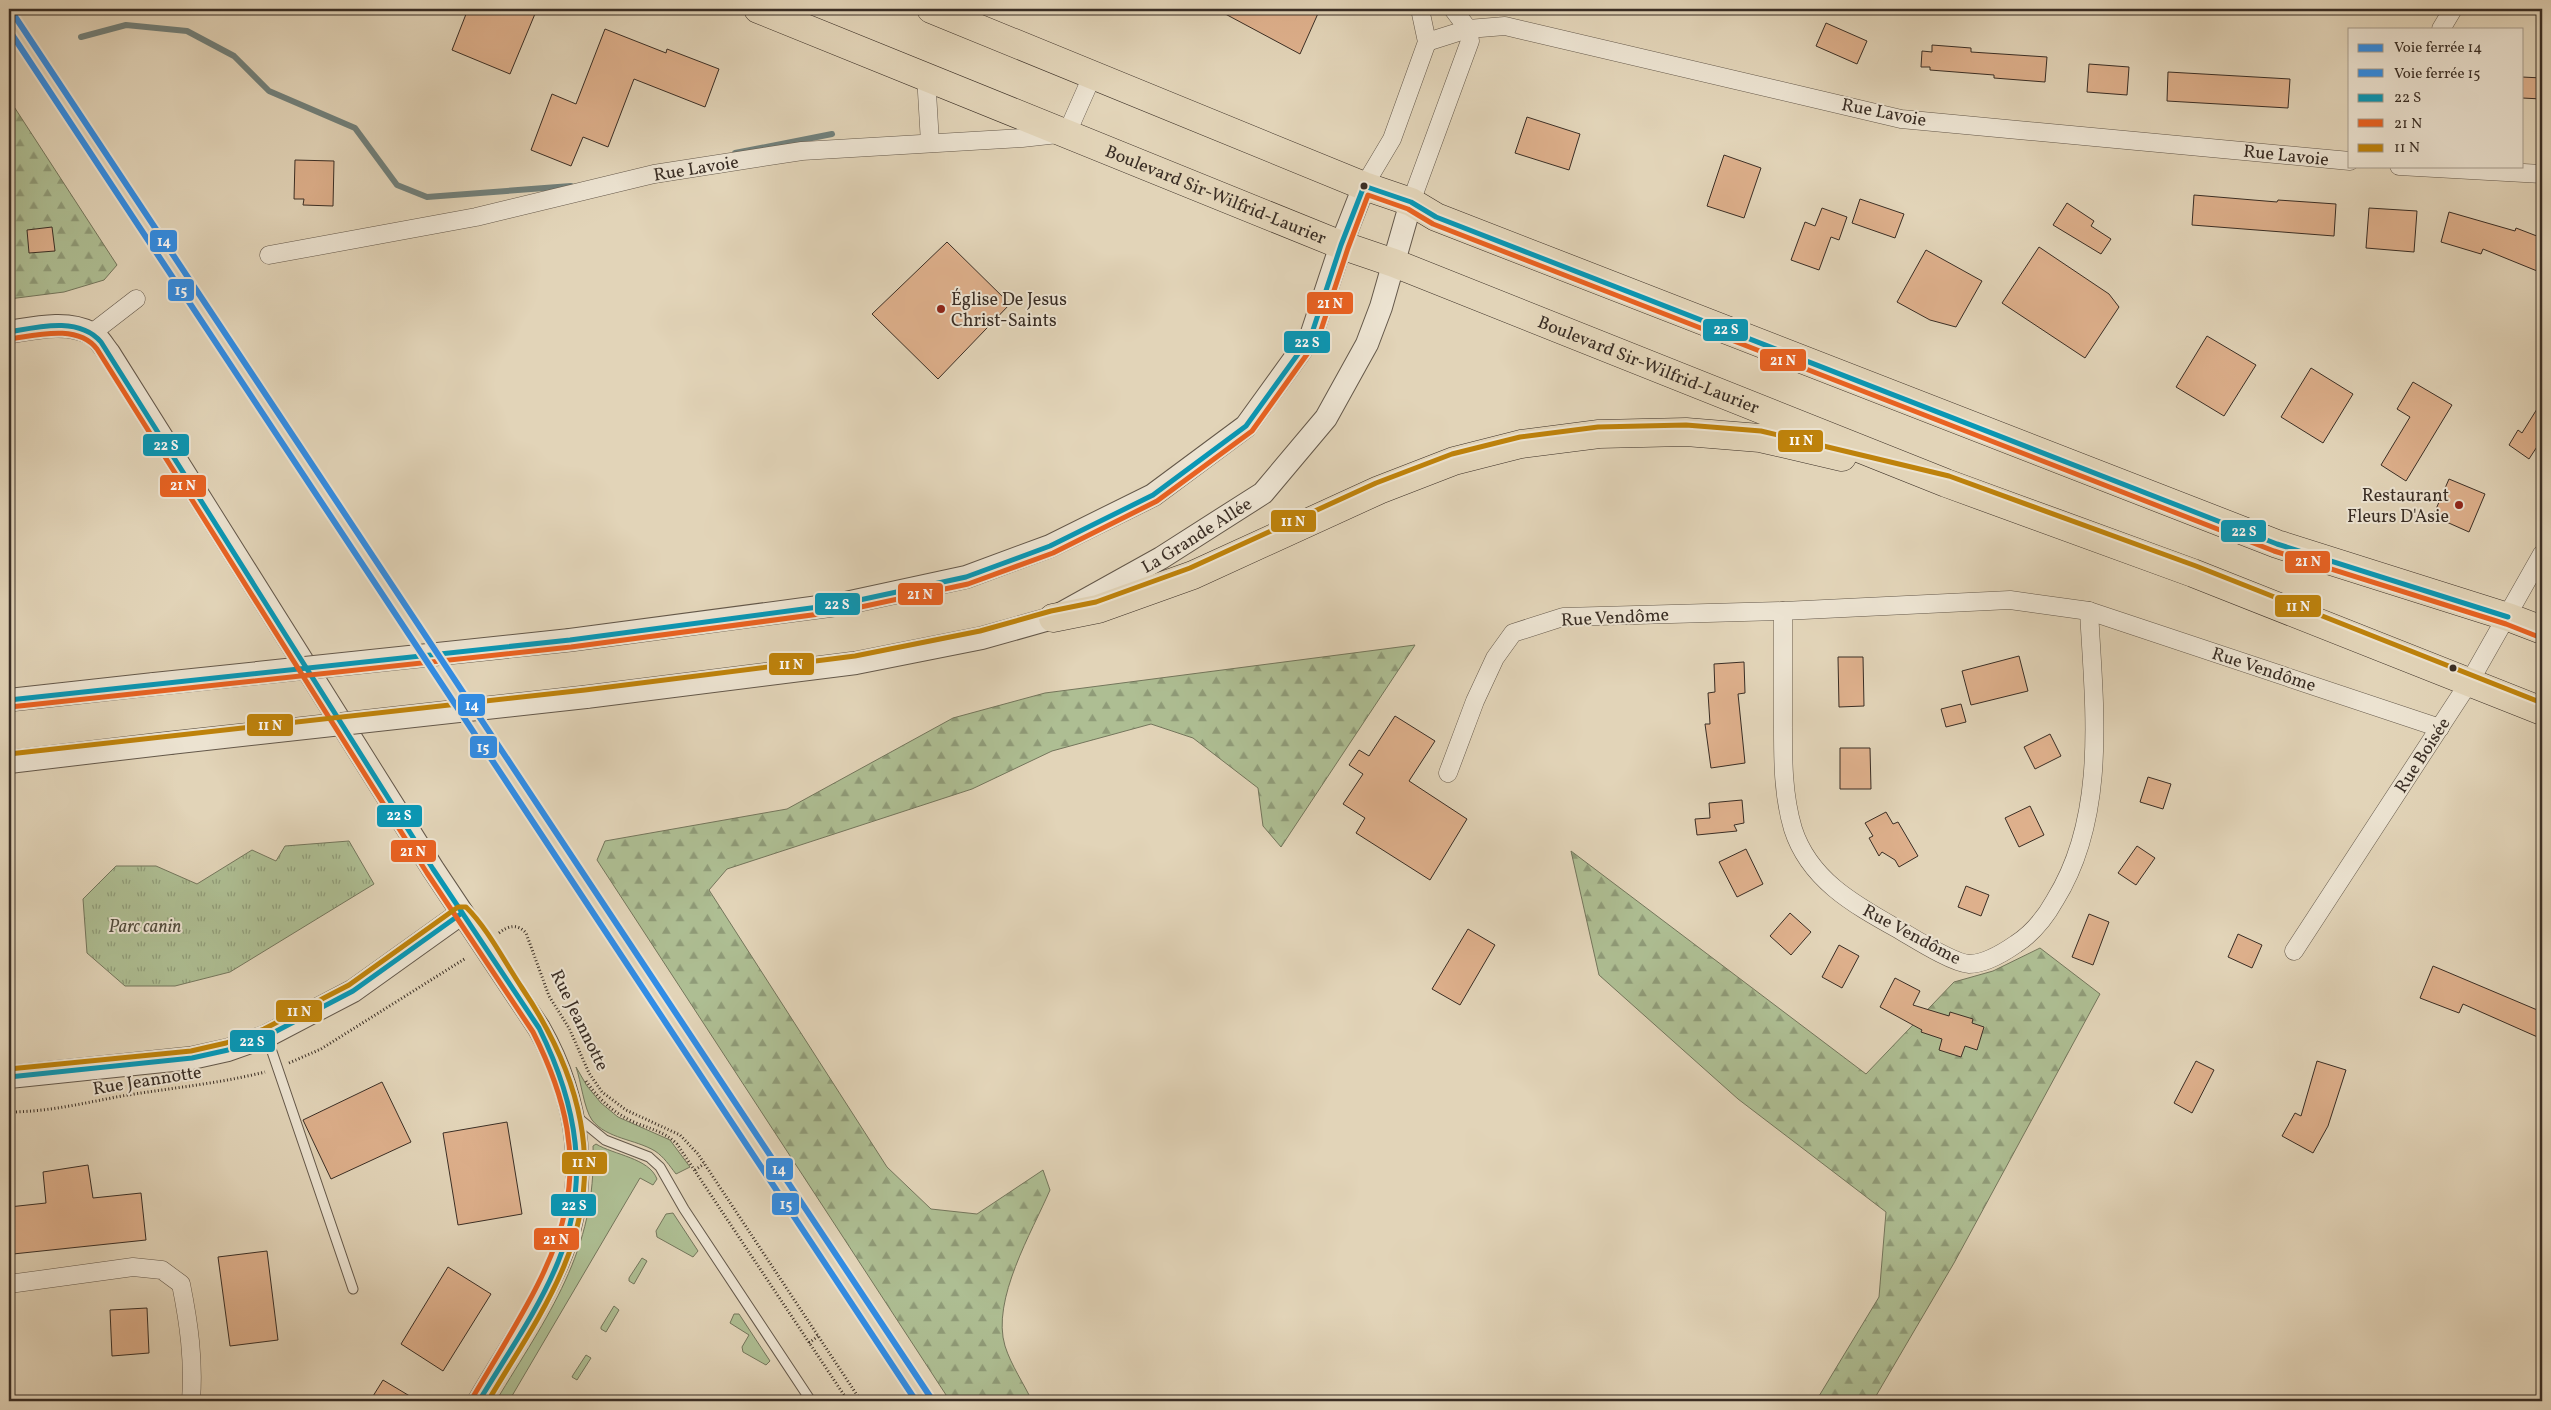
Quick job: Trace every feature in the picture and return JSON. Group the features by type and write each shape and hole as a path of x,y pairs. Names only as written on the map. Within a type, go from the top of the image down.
{"main road":[{"name":"Boulevard Sir-Wilfrid-Laurier","path":"758,9 926,75 1341,245 1394,263 1946,483 2193,573 2542,711"},
{"path":"931,9 1364,186 1411,202 1436,217 2277,544 2508,617 2542,630"},
{"path":"1052,618 1098,609 1194,575 1380,490 1454,461 1521,444 1608,434 1686,432 1760,438 1946,483"}],"street":[{"path":"9,700 570,640 841,604 966,577 1050,546 1154,495 1246,426 1312,336 1341,245 1364,186 1392,139 1427,42 1420,9"},
{"path":"1411,202 1470,41 1468,29 1453,9"},
{"path":"2442,28 2453,9"},
{"name":"Rue Lavoie","path":"1427,42 1468,29 1505,26 1530,30 1901,119 2348,161"},
{"path":"1067,133 1093,74"},
{"path":"926,75 930,143"},
{"name":"Rue Lavoie","path":"269,255 476,217 654,174 802,151 1022,138 1067,133"},
{"path":"2435,168 2542,174"},
{"name":"La Grande Allée","path":"9,762 586,697 856,663 982,638 1052,618 1162,558 1263,492 1326,418 1367,344 1381,308 1411,202"},
{"path":"92,333 136,299"},
{"path":"9,332 46,326 72,327 92,333 114,362 462,914 485,945 546,1040 564,1081 573,1112 576,1137 576,1197 565,1243 549,1280 479,1401"},
{"name":"Rue Boisée","path":"2294,951 2470,681 2542,554"},
{"name":"Rue Vendôme","path":"1448,773 1475,701 1495,658 1513,634 1563,617 1783,611 2010,600 2089,611 2440,728"},
{"name":"Rue Vendôme","path":"1783,611 1784,790 1794,831 1811,867 1835,889 1873,915 1923,944 1968,964 1991,958 2030,935 2070,877 2088,814 2094,737 2089,611"},
{"path":"9,1077 192,1058 228,1050 267,1036 353,991 462,914"},
{"path":"9,1284 132,1267 162,1270 180,1284 188,1316 193,1366 191,1401"}],"lane":[{"path":"267,1036 353,1289"},
{"path":"573,1112 583,1124 606,1140 653,1160 808,1400"}],"path":[{"name":"Rue Jeannotte","path":"9,1112 39,1112 122,1096 177,1090 238,1079 278,1068 321,1048 485,945 507,928 514,926 523,930 529,938 549,996 569,1028 589,1073 602,1092 617,1106 680,1135 692,1147 861,1401"},
{"path":"695,1170 704,1164"},
{"path":"809,1343 818,1336"}],"green space":[{"path":"9,99 117,265 104,280 64,292 9,299"},
{"path":"1415,645 1281,847 1263,826 1258,788 1193,738 1151,724 1052,751 972,789 727,869 709,890 887,1167 931,1209 977,1214 1043,1170 1050,1190 1024,1246 1008,1288 1002,1328 1005,1346 1032,1401 950,1401 597,860 605,841 787,809 953,718 1045,693"},
{"name":"Parc canin","path":"349,841 374,884 230,972 175,986 125,986 87,953 83,899 116,866 156,866 197,884 252,850 276,861 285,846"},
{"path":"1571,851 1866,1074 1954,982 1993,971 2040,948 2100,994 1954,1263 1873,1401 1816,1401 1879,1297 1886,1212 1738,1099 1599,975"},
{"path":"576,1067 587,1086 601,1103 618,1117 670,1140 690,1167 676,1174 655,1151 613,1135 598,1126 589,1115"},
{"path":"596,1144 647,1166 657,1179 653,1185 640,1178 509,1401 496,1401 550,1311 578,1250 587,1218 592,1184 593,1146"},
{"path":"673,1213 698,1251 693,1257 657,1237 656,1231 666,1214"},
{"path":"642,1258 647,1261 634,1284 629,1281 629,1278"},
{"path":"614,1306 619,1310 606,1332 601,1327"},
{"path":"734,1314 739,1314 770,1361 766,1365 743,1352 742,1347 749,1335 730,1323"},
{"path":"586,1355 591,1358 577,1380 572,1377"}],"building":[{"path":"468,9 537,9 510,74 452,50"},
{"path":"1216,9 1320,9 1300,54"},
{"path":"1826,23 1867,41 1857,64 1816,46"},
{"path":"605,29 666,53 667,49 719,69 705,107 634,79 608,147 583,137 571,166 531,150 552,94 576,104"},
{"path":"1932,45 1971,48 1971,52 2047,57 2045,82 1994,78 1994,75 1930,70 1930,67 1921,67 1922,51 1932,52"},
{"path":"2089,64 2129,67 2127,95 2087,92"},
{"path":"2168,72 2290,79 2288,108 2167,101"},
{"path":"2524,77 2542,78 2542,99 2524,98"},
{"path":"1527,117 1580,134 1569,170 1515,153"},
{"path":"1724,155 1761,168 1744,218 1707,206"},
{"path":"295,160 334,161 333,206 303,205 304,199 294,199"},
{"path":"2194,195 2277,202 2278,200 2336,204 2334,236 2192,225"},
{"path":"1860,199 1904,214 1895,238 1852,223"},
{"path":"2067,203 2094,221 2091,226 2111,239 2101,254 2053,225"},
{"path":"1822,208 1847,217 1839,240 1831,237 1819,270 1791,260 1805,222 1815,226"},
{"path":"2369,208 2417,211 2414,252 2366,248"},
{"path":"2449,212 2515,231 2516,228 2542,238 2542,273 2483,249 2481,254 2441,242"},
{"path":"52,227 55,251 29,253 27,230"},
{"name":"Église De Jesus Christ-Saints","path":"947,242 1010,304 938,379 872,314"},
{"path":"2039,247 2109,294 2119,307 2085,358 2002,303"},
{"path":"1926,250 1982,281 1956,327 1930,320 1897,302"},
{"path":"2207,336 2256,365 2224,416 2176,387"},
{"path":"2311,368 2353,394 2323,443 2281,417"},
{"path":"2413,382 2452,405 2406,481 2381,465 2410,417 2397,409"},
{"path":"2542,401 2542,439 2529,459 2509,445 2518,430 2522,433"},
{"name":"Restaurant Fleurs D'Asie","path":"2449,479 2485,494 2469,532 2433,516"},
{"path":"2019,656 2028,691 1971,705 1962,671"},
{"path":"1838,657 1863,657 1864,706 1839,707"},
{"path":"1744,662 1745,693 1738,694 1745,763 1711,768 1705,724 1710,724 1708,693 1715,692 1714,664"},
{"path":"1961,704 1966,722 1946,727 1941,709"},
{"path":"1395,716 1435,741 1409,781 1467,819 1430,880 1356,833 1365,818 1343,804 1363,774 1349,765 1359,750 1369,756"},
{"path":"2050,734 2061,756 2035,769 2024,747"},
{"path":"1840,748 1870,748 1871,789 1840,789"},
{"path":"2148,777 2171,784 2163,809 2140,802"},
{"path":"1742,800 1744,823 1734,825 1737,831 1697,835 1695,819 1710,818 1709,803"},
{"path":"2030,806 2044,835 2019,847 2005,818"},
{"path":"1886,812 1893,824 1898,822 1918,856 1899,867 1895,860 1882,852 1879,856 1869,838 1873,836 1865,823"},
{"path":"2137,846 2155,858 2136,885 2118,873"},
{"path":"1746,849 1763,884 1737,897 1719,862"},
{"path":"1966,886 1989,895 1981,916 1958,907"},
{"path":"1790,913 1811,932 1791,955 1770,936"},
{"path":"2089,914 2109,922 2093,965 2072,957"},
{"path":"1468,929 1495,945 1460,1005 1432,989"},
{"path":"2238,934 2262,945 2252,968 2228,957"},
{"path":"1839,945 1859,956 1842,988 1822,977"},
{"path":"2433,966 2542,1012 2542,1039 2463,1004 2459,1013 2420,998"},
{"path":"1895,978 1920,991 1913,1005 1949,1016 1950,1012 1973,1019 1972,1023 1984,1027 1977,1050 1965,1046 1961,1057 1939,1050 1942,1039 1921,1032 1922,1030 1880,1007"},
{"path":"2196,1061 2214,1070 2192,1113 2174,1103"},
{"path":"2317,1061 2346,1070 2328,1126 2313,1153 2282,1136 2295,1113 2301,1116"},
{"path":"382,1082 411,1142 331,1179 303,1120"},
{"path":"507,1122 522,1214 458,1225 443,1133"},
{"path":"88,1165 93,1198 141,1193 146,1240 13,1254 9,1207 46,1203 43,1172"},
{"path":"267,1251 278,1340 230,1346 218,1257"},
{"path":"448,1267 491,1294 443,1371 401,1344"},
{"path":"147,1308 149,1353 112,1356 110,1310"},
{"path":"383,1380 418,1401 370,1401"}],"waterway":[{"path":"81,37 126,25 187,31 234,56 269,91 355,128 397,185 427,197 571,186"},
{"path":"735,153 832,134"}],"rail line":[{"name":"14","path":"10,9 933,1401"},
{"name":"15","path":"9,30 916,1401"}],"transit line":[{"path":"9,700 570,640 841,604 966,577 1050,546 1153,495 1246,426 1311,336 1341,245 1364,186 1411,202 1436,217 2277,544 2508,617"},
{"path":"10,707 571,647 842,611 968,584 1053,553 1157,501 1252,431 1318,339 1348,248 1368,195 1408,209 1433,224 2274,551 2506,624 2539,637"},
{"path":"9,332 45,326 70,326 92,334 101,342 433,869 539,1028 552,1057 563,1085 575,1143 577,1172 568,1232 558,1262 541,1298 479,1401"},
{"path":"10,339 44,334 68,334 79,336 89,341 97,349 427,873 533,1032 556,1087 568,1136 570,1181 562,1223 548,1264 527,1305 473,1397"},
{"path":"9,754 585,690 855,656 980,631 1051,611 1096,602 1190,568 1376,483 1452,454 1520,437 1598,427 1686,425 1761,431 1949,476 2196,566 2542,703"},
{"path":"9,1069 191,1051 226,1043 264,1029 349,985 458,907 466,907 482,925 542,1021 559,1054 572,1087 580,1122 584,1157 583,1192 577,1229 564,1266 538,1318 488,1401"},
{"path":"9,1077 192,1058 228,1050 267,1036 353,991 462,913"}],"place":[{"name":"Église De Jesus Christ-Saints","path":"941,309"},
{"name":"Restaurant Fleurs D'Asie","path":"2459,505"}]}
